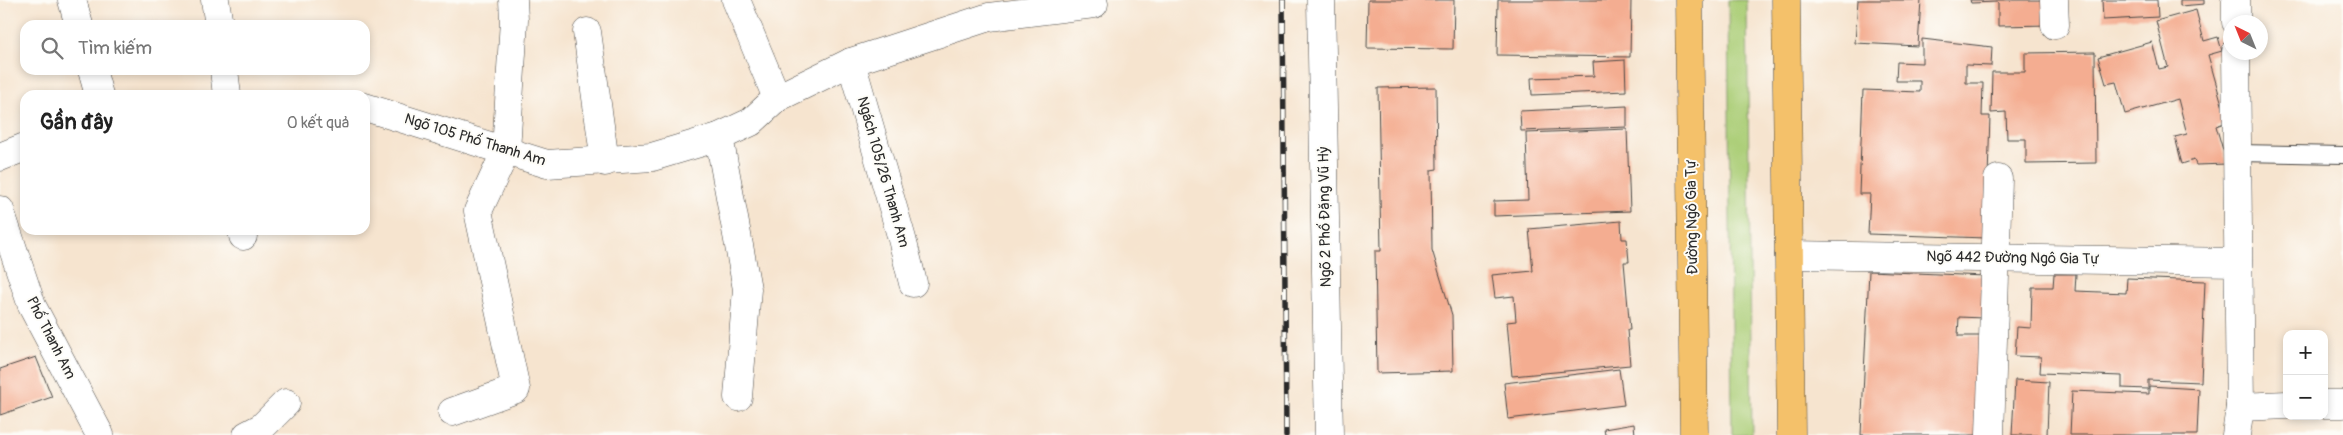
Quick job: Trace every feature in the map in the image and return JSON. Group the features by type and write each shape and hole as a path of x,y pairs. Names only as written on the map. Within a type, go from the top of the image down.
{"main road":[{"name":"Đường Ngô Gia Tự","path":"1689,0 1694,435"},
{"path":"1786,0 1791,435"}],"street":[{"path":"72,0 78,20"},
{"path":"215,0 217,20"},
{"path":"452,412 516,389 478,211 506,151 514,20 512,0"},
{"path":"736,0 777,98"},
{"name":"Ngõ 2 Phố Đặng Vũ Hỷ","path":"1321,0 1329,435"},
{"path":"2236,0 2236,15"},
{"name":"Ngõ 105 Phố Thanh Am","path":"370,108 546,164 605,162 652,157 719,137 751,122 777,98 851,62 989,17 1094,4"},
{"path":"587,32 605,162"},
{"path":"2236,60 2240,407 2236,435"},
{"name":"Ngách 105/26 Thanh Am","path":"851,62 913,283"},
{"path":"93,75 98,90"},
{"path":"225,75 226,90"},
{"path":"719,137 747,289 738,397"},
{"path":"0,157 20,149"},
{"path":"1990,435 1998,179"},
{"name":"Phố Thanh Am","path":"0,210 32,306 100,435"},
{"name":"Ngõ 442 Đường Ngô Gia Tự","path":"1789,255 2238,262"},
{"path":"252,434 262,427 286,403"},
{"path":"2328,404 2343,404"},
{"path":"2240,407 2283,405"}],"lane":[{"path":"2237,153 2343,155"}],"green space":[{"path":"1728,0 1747,0 1752,435 1732,435"}],"building":[{"path":"1368,0 1454,0 1453,49 1367,48"},
{"path":"1498,0 1631,0 1630,57 1497,55"},
{"path":"1858,0 1921,0 1918,46 1855,43"},
{"path":"1970,0 2050,0 2050,25 1998,26 1998,2 1971,3"},
{"path":"2102,0 2157,0 2158,17 2103,20"},
{"path":"2180,0 2204,0 2204,4 2180,6"},
{"path":"2196,10 2204,41 2218,37 2222,51 2208,55 2227,122 2216,126 2227,164 2196,165 2194,160 2182,164 2175,137 2187,134 2178,99 2125,114 2116,82 2106,84 2098,57 2152,42 2159,69 2168,67 2156,21"},
{"path":"1922,39 1992,47 1991,66 1966,65 1966,83 1983,83 1982,116 1990,116 1986,238 1868,234 1870,194 1859,194 1863,90 1920,92 1920,81 1896,81 1897,62 1922,63"},
{"path":"2095,52 2096,163 2026,164 2026,139 2007,139 2006,112 1991,113 1992,72 2025,72 2025,53"},
{"path":"1625,60 1626,91 1532,95 1531,78 1594,76 1593,62"},
{"path":"1436,87 1437,169 1431,170 1432,250 1452,315 1453,371 1377,373 1375,251 1381,251 1378,88"},
{"path":"1627,106 1627,127 1521,131 1520,111"},
{"path":"1627,129 1630,211 1494,216 1494,201 1528,200 1526,133"},
{"path":"1621,221 1622,239 1627,239 1629,262 1624,262 1630,330 1627,330 1630,365 1512,376 1507,322 1516,321 1514,296 1495,298 1492,275 1533,271 1529,229"},
{"path":"1869,271 1985,276 1983,318 1959,317 1958,336 1984,336 1986,435 1861,435"},
{"path":"2054,274 2076,274 2075,291 2126,293 2127,278 2205,281 2201,382 2148,380 2148,389 2122,388 2122,376 2040,373 2041,357 2015,356 2017,327 2031,328 2032,287 2053,287"},
{"path":"36,357 52,397 0,415 0,369"},
{"path":"1619,369 1624,405 1508,419 1504,383"},
{"path":"2015,380 2049,382 2047,435 2012,435"},
{"path":"2149,386 2199,389 2197,435 2070,435 2072,391 2149,394"},
{"path":"1634,424 1635,435 1605,435 1604,429"}],"railway":[{"path":"1283,0 1286,435"}]}
